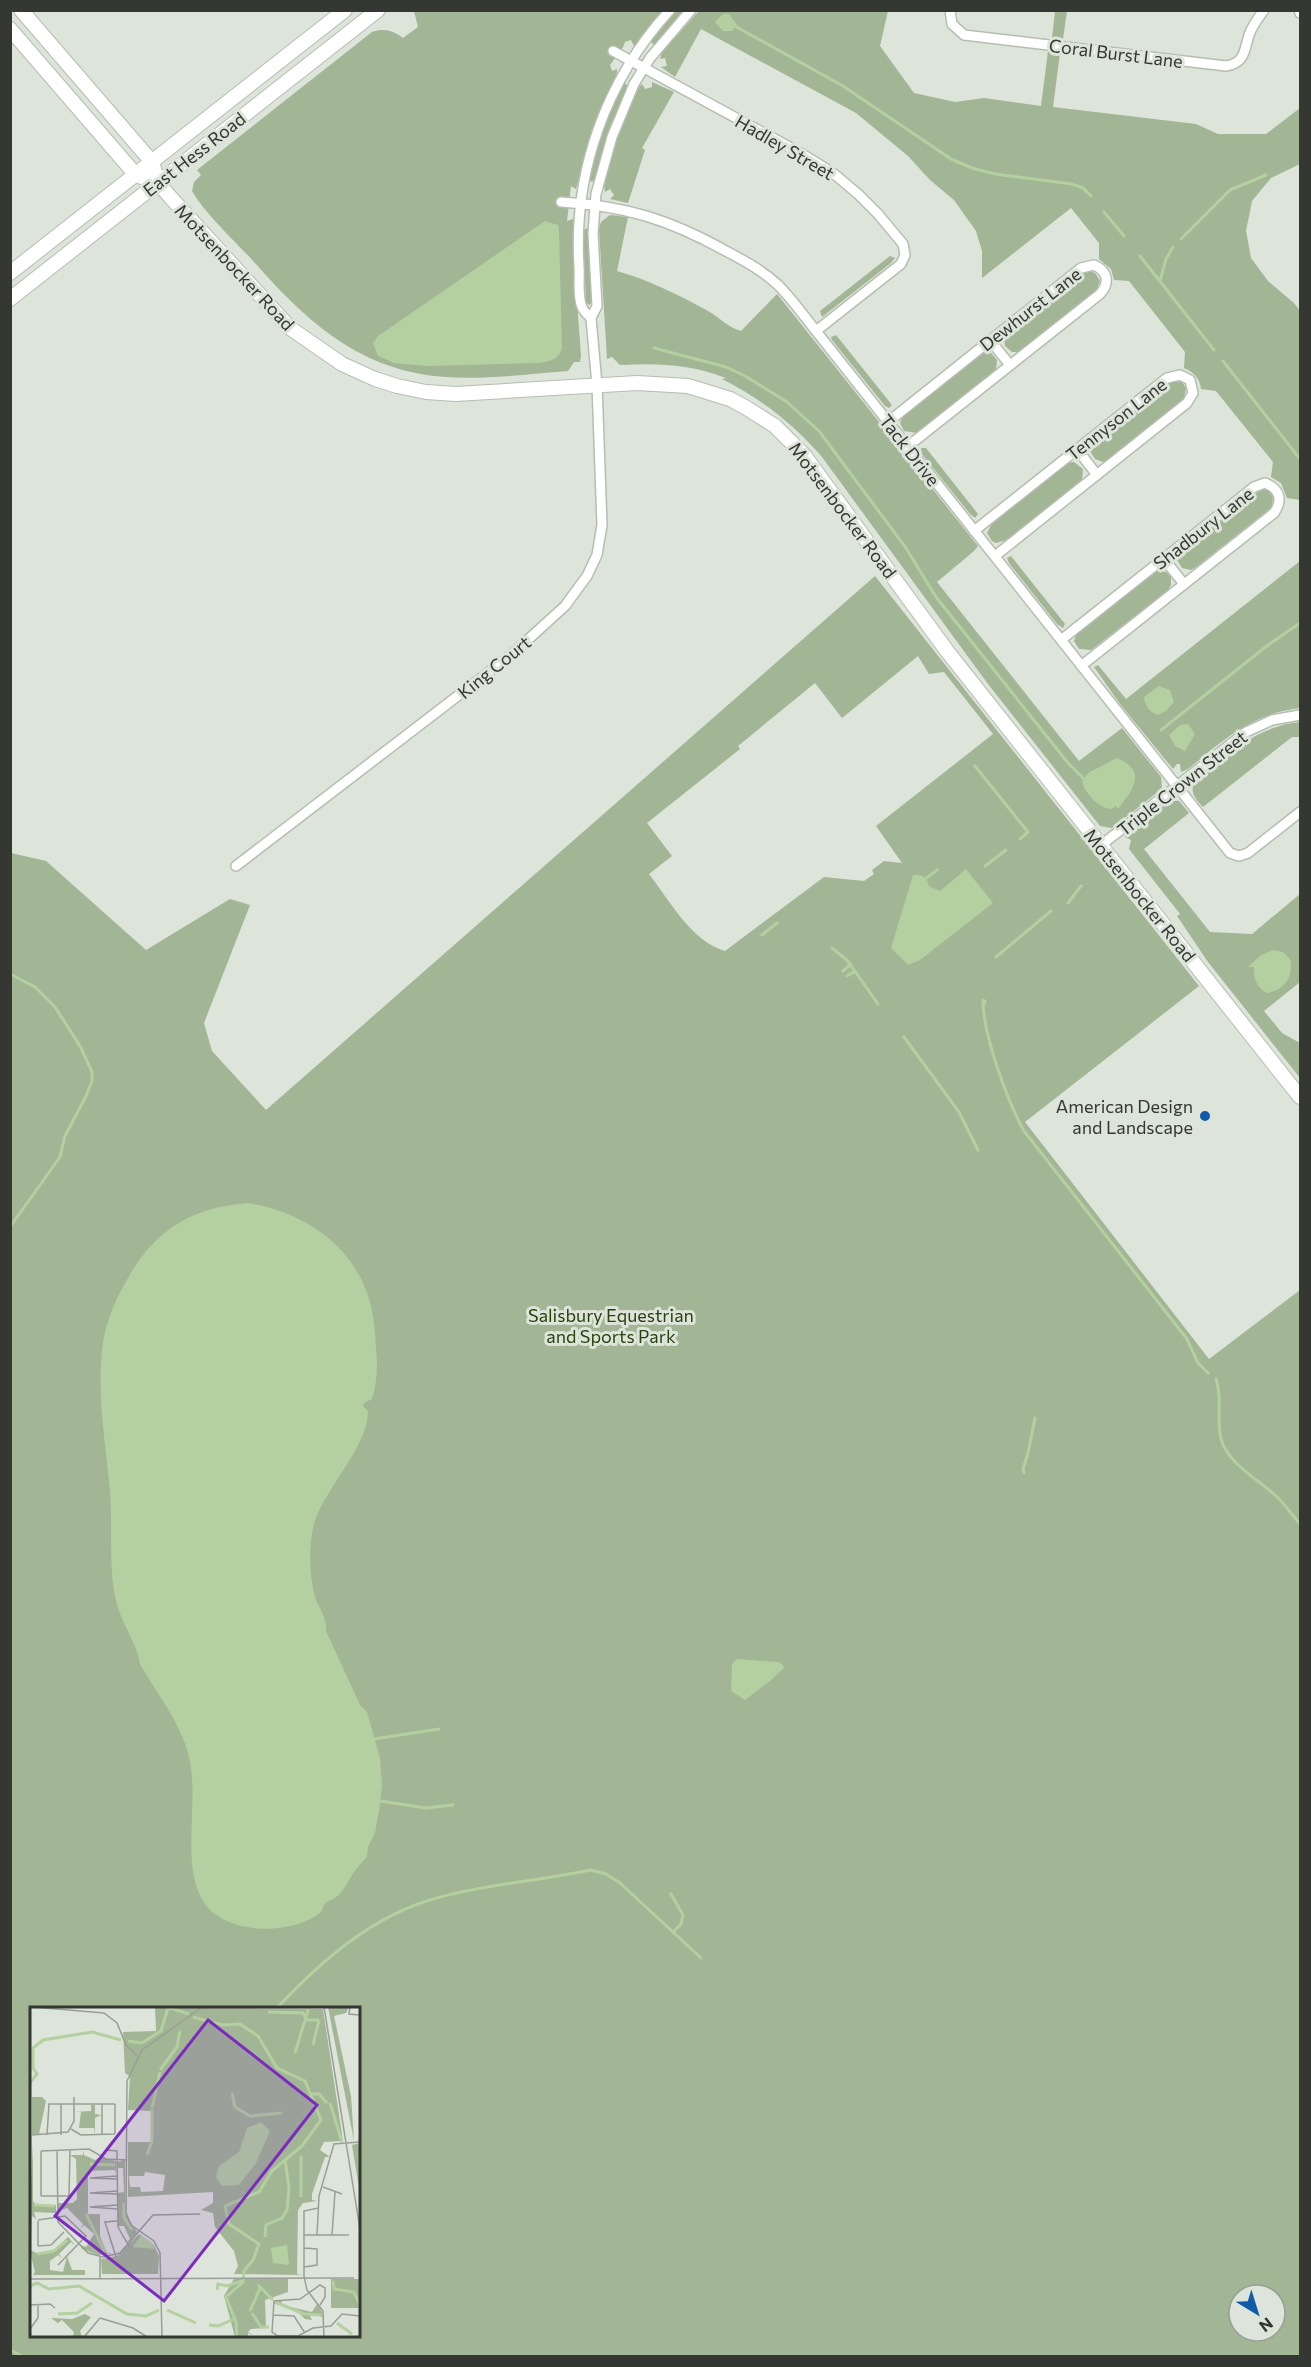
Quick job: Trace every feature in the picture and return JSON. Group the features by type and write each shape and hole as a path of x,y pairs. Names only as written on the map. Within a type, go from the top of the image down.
{"main road":[{"name":"Motsenbocker Road","path":"21,10 152,162 158,183 290,328 342,364 386,383 426,392 474,393 658,383 700,388 746,407 786,436 819,474 947,651 1300,1097"},
{"name":"East Hess Road","path":"10,273 345,10"},
{"name":"East Hess Road","path":"10,299 378,10"},
{"name":"Motsenbocker Road","path":"10,29 136,175 158,183"}],"street":[{"path":"670,10 631,61 616,86 595,137 587,166 580,203 578,242 582,308 591,318 597,306 594,248 595,206 602,170 614,132 644,68 669,34 691,10"},
{"path":"946,35 953,28 950,21 950,10"},
{"name":"Coral Burst Lane","path":"953,28 964,35 1241,67 1253,26 1264,10"},
{"name":"Hadley Street","path":"613,51 833,173 878,214 903,244 910,256 816,331"},
{"name":"Tack Drive","path":"561,202 625,210 662,220 728,252 758,270 777,285 1234,856 1248,853 1300,812"},
{"name":"Dewhurst Lane","path":"888,422 1081,268 1094,265 1103,271 1107,279 1105,288 1100,294 908,447"},
{"name":"King Court","path":"236,866 511,655 565,606 582,585 597,555 602,525 597,385 591,318"},
{"path":"990,340 1010,365"},
{"name":"Tennyson Lane","path":"974,531 1167,378 1180,375 1190,381 1193,393 1187,403 995,556"},
{"path":"1077,449 1097,475"},
{"name":"Shadbury Lane","path":"1061,640 1254,487 1265,483 1276,490 1280,503 1274,513 1081,666"},
{"path":"1164,559 1184,584"},
{"name":"Triple Crown Street","path":"1100,846 1246,732 1272,720 1300,715"}],"green space":[{"path":"414,11 663,11 634,46 631,40 625,42 610,65 612,71 617,69 617,73 592,129 576,189 571,186 567,221 573,219 574,222 573,253 581,355 580,362 574,362 568,371 491,377 445,377 415,373 387,365 362,354 316,324 295,305 213,219 192,191 194,182 201,175 197,170 372,32 388,30 403,38 418,27"},
{"path":"676,11 684,11 655,44 652,44 651,40"},
{"path":"699,11 888,11 880,46 914,93 955,102 984,98 1041,106 1048,51 1060,53 1053,107 1196,124 1218,134 1266,134 1300,108 1300,164 1271,178 1252,201 1246,231 1251,258 1268,281 1300,311 1300,500 1287,498 1281,483 1271,477 1273,462 1216,391 1201,389 1196,376 1184,368 1185,352 1129,281 1114,280 1111,269 1099,259 1099,243 1071,208 982,278 982,251 976,231 954,200 930,180 908,156 856,113 701,29 675,77 661,67 667,66 665,58 660,59 662,52"},
{"path":"1055,11 1067,11 1063,39 1052,38"},
{"path":"624,82 628,87 608,132 595,179 592,182 589,180 602,129 612,102"},
{"path":"652,82 674,92 642,148 645,150 628,203 610,199 614,195 610,189 605,192 605,182 616,136 636,92 642,84 645,89 652,87"},
{"path":"610,215 628,217 617,271 675,294 708,311 737,330 741,331 777,294 978,546 937,582 1079,761 1122,728 1161,777 1162,788 1159,791 1112,828 1100,826 988,684 822,457 800,434 763,403 722,379 726,378 687,367 647,364 620,365 612,357 607,359 599,229 601,222"},
{"path":"586,228 589,231 592,303 589,305 586,302 583,232"},
{"path":"890,256 895,258 891,263 822,317 820,311"},
{"path":"1091,271 1100,281 1096,291 1019,352 1012,352 1005,346 1004,338 1007,333 1080,275"},
{"path":"836,335 892,405 889,408 832,340 831,337"},
{"path":"982,353 991,353 997,360 994,373 917,433 904,431 900,423 903,415"},
{"path":"1173,381 1182,382 1186,388 1184,399 1108,459 1103,462 1095,459 1090,451 1094,442"},
{"path":"921,448 926,448 978,514 975,518 922,454"},
{"path":"1074,462 1083,469 1082,480 1007,540 996,543 992,541 987,533 992,523 1067,463"},
{"path":"1262,489 1269,490 1273,497 1272,507 1196,567 1191,570 1182,568 1177,560 1180,551"},
{"path":"1011,556 1065,624 1063,628 1057,624 1009,563 1007,558"},
{"path":"1300,561 1300,708 1283,711 1253,722 1227,738 1188,769 1181,772 1180,764 1177,764 1173,769 1120,704 1094,667 1098,665 1126,699"},
{"path":"1159,570 1171,577 1168,590 1091,650 1079,649 1074,641 1077,632"},
{"name":"Salisbury Equestrian and Sports Park","path":"875,576 1199,986 1025,1122 1209,1359 1300,1290 1300,2356 11,2356 11,853 46,861 146,950 230,899 250,905 204,1023 212,1051 266,1110","holes":["918,656 929,674 944,672 993,734 876,826 902,863 884,861 872,870 874,874 864,881 824,877 725,951 702,939 682,919 649,874 672,856 647,823 740,749 738,746 815,683 842,718"]},
{"path":"1300,722 1300,737 1292,737 1203,807 1198,801 1193,792 1194,781 1218,761 1243,743 1270,729"},
{"path":"1171,800 1179,801 1189,813 1144,849 1210,932 1252,934 1300,894 1300,982 1264,1011 1282,1033 1300,1043 1300,1078 1208,962 1177,916 1180,914 1129,849 1131,840 1125,837 1127,834"}],"shaded area":[{"path":"723,14 729,14 737,25 732,31 723,31 715,22"},
{"path":"545,221 558,225 559,230 562,348 556,357 539,363 427,366 394,363 378,356 373,343 378,336"},
{"path":"1159,686 1170,690 1174,702 1166,711 1158,715 1148,709 1144,697"},
{"path":"1188,724 1195,734 1185,751 1175,746 1169,735 1180,725"},
{"path":"1117,758 1133,770 1135,776 1128,796 1118,809 1116,806 1112,809 1093,800 1082,782 1088,773"},
{"path":"966,869 993,903 920,960 908,965 891,948 913,875 924,877 929,886 940,891"},
{"path":"1274,950 1283,952 1290,959 1291,971 1283,986 1267,993 1256,982 1254,967 1248,967 1261,955"},
{"path":"248,1203 268,1207 305,1222 322,1233 351,1262 361,1279 371,1305 377,1362 372,1399 363,1406 368,1411 361,1440 318,1514 313,1528 310,1562 315,1597 324,1618 326,1631 360,1705 367,1712 380,1758 382,1785 375,1833 368,1847 367,1857 341,1892 326,1903 320,1913 297,1924 270,1929 254,1928 225,1920 206,1905 196,1885 192,1861 192,1781 189,1757 180,1732 140,1664 136,1648 116,1601 112,1574 110,1492 101,1386 103,1343 109,1318 123,1287 146,1252 159,1238 189,1218 226,1206"},
{"path":"737,1659 778,1662 784,1668 745,1700 731,1691 732,1664"}],"waterway":[{"path":"733,25 843,86 951,159 995,174 1072,184 1083,188 1091,196"},
{"path":"1181,239 1230,190 1266,175"},
{"path":"1104,212 1124,236"},
{"path":"1160,281 1166,259 1173,247"},
{"path":"1140,256 1214,350"},
{"path":"654,348 726,367 745,376 787,402 819,431 906,548 936,597 1068,763 1085,780"},
{"path":"1223,361 1300,459"},
{"path":"1161,730 1268,645 1300,623"},
{"path":"975,766 1028,832 1020,839"},
{"path":"985,866 1006,850"},
{"path":"924,880 937,870"},
{"path":"1068,903 1081,886"},
{"path":"996,957 1051,911"},
{"path":"762,935 777,923"},
{"path":"832,948 847,960 878,1004"},
{"path":"843,971 851,964"},
{"path":"847,976 855,971"},
{"path":"10,974 35,987 55,1007 80,1046 92,1072 92,1081 65,1136 60,1157 10,1227"},
{"path":"983,1000 991,1049 1010,1102 1024,1131 1187,1339 1198,1363 1208,1373"},
{"path":"983,1007 985,1001"},
{"path":"904,1037 959,1112 978,1150"},
{"path":"1216,1379 1219,1394 1220,1432 1225,1448 1237,1464 1279,1499 1300,1524"},
{"path":"1024,1473 1035,1418"},
{"path":"374,1739 439,1729"},
{"path":"380,1801 426,1808 453,1805"},
{"path":"278,2007 330,1957 349,1942 391,1916 437,1898 474,1889 590,1870 606,1874 620,1883 701,1958"},
{"path":"671,1894 683,1915 681,1924 674,1931"},
{"path":"10,2350 22,2356"}],"place":[{"name":"American Design and Landscape","path":"1205,1116"}]}
